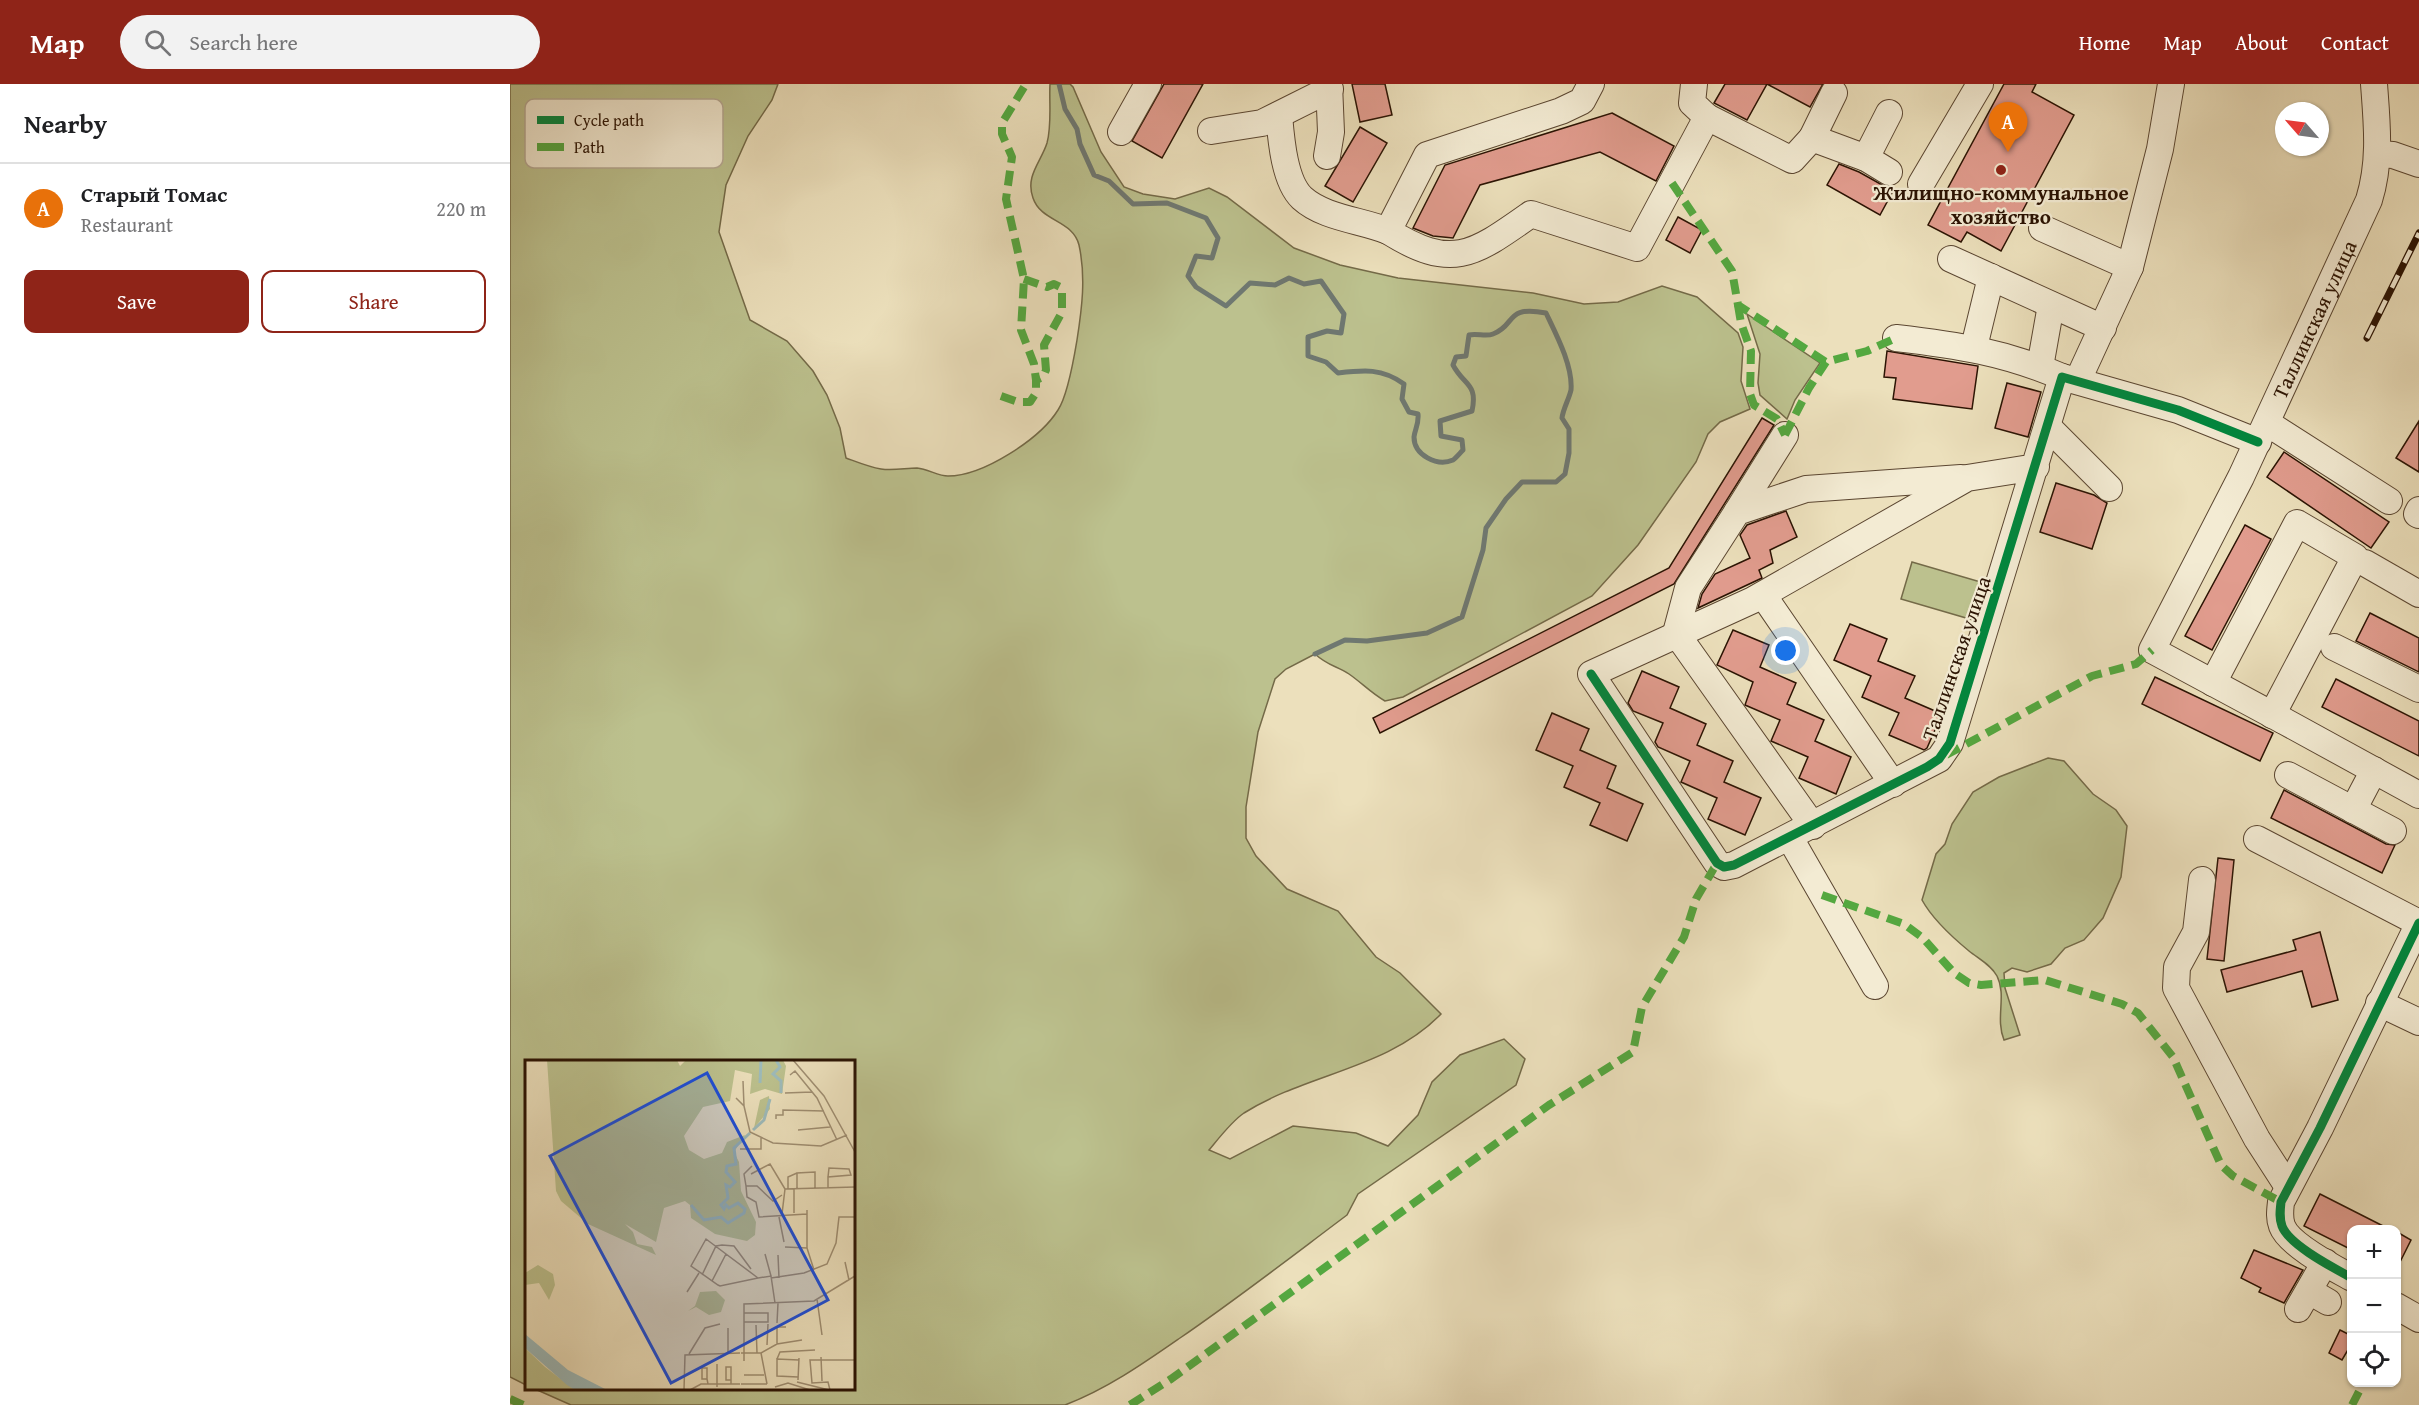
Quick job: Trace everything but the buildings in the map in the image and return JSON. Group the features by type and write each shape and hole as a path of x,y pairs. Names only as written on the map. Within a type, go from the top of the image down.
{"street":[{"path":"1121,132 1148,84"},
{"path":"1388,231 1427,155 1561,111 1582,101 1591,84"},
{"path":"1921,184 1980,84"},
{"path":"2060,375 2103,328 2130,267 2160,149 2171,84"},
{"name":"Таллинская улица","path":"2213,684 2152,650 2262,432 2369,200 2376,178 2378,154 2374,84"},
{"path":"1692,85 1692,103 1707,117 1792,160 1812,138 1834,93"},
{"path":"1211,131 1262,123 1330,86 1331,132 1327,156"},
{"path":"1866,158 1889,113"},
{"path":"1279,115 1283,152 1293,182 1302,198 1322,209 1388,231 1412,246 1441,255 1460,255 1531,214 1637,248 1707,117"},
{"path":"1812,138 1866,158 1889,172"},
{"path":"2378,154 2393,155 2419,164"},
{"path":"2042,228 2130,267"},
{"path":"1951,259 2103,328"},
{"path":"1974,347 1991,278"},
{"path":"2051,304 2060,375"},
{"path":"1896,338 1974,347 2178,410 2262,432 2389,501"},
{"name":"Таллинская улица","path":"1676,633 1591,674 1717,863 1724,867 1734,865 1790,838 1939,759 1950,743 2048,427 2060,375"},
{"path":"2048,427 2109,488"},
{"path":"1676,633 1688,588 1785,435"},
{"path":"1737,512 1806,489 1967,478 2036,467"},
{"path":"1676,633 1763,595 1967,478"},
{"path":"2419,510 2417,514 2419,515"},
{"path":"2419,594 2297,523 2213,684 2419,795"},
{"path":"2280,719 2361,560"},
{"path":"1763,595 1893,783"},
{"path":"1676,633 1813,826"},
{"path":"2334,646 2419,689"},
{"path":"2354,810 2374,770"},
{"path":"2288,775 2393,831"},
{"path":"1790,838 1875,986"},
{"path":"2257,839 2419,923 2320,1128 2281,1202 2280,1215 2283,1229 2293,1240 2347,1275"},
{"path":"2202,880 2196,932 2177,967 2176,988 2257,1139 2288,1187"},
{"path":"2379,1003 2419,1022"},
{"path":"2312,1300 2325,1262"},
{"path":"2401,1308 2419,1319"}],"green space":[{"path":"510,84 778,84 772,100 748,136 726,185 719,232 750,320 787,341 813,371 827,395 840,428 846,458 877,468 890,470 917,468 948,476 977,470 1025,444 1050,421 1062,403 1077,340 1083,281 1076,237 1064,225 1049,217 1037,206 1031,190 1032,176 1049,136 1050,84 1070,84 1073,87 1101,152 1124,187 1143,194 1175,199 1209,188 1227,197 1294,248 1340,265 1398,278 1533,293 1584,304 1618,302 1662,286 1697,297 1738,333 1743,347 1741,381 1750,409 1720,422 1708,434 1696,462 1638,545 1592,596 1403,697 1385,701 1349,674 1315,654 1286,669 1275,679 1258,732 1246,807 1246,838 1256,856 1287,889 1338,911 1376,957 1400,973 1441,1014 1420,1032 1397,1047 1372,1059 1294,1088 1244,1113 1230,1125 1209,1150 1230,1159 1293,1126 1356,1133 1388,1146 1418,1115 1432,1082 1460,1055 1504,1039 1525,1059 1516,1085 1358,1194 1347,1215 1243,1293 1125,1375 1065,1405 571,1405 537,1390 855,1390 855,1060 525,1060 525,1384 510,1377"},
{"path":"1747,314 1820,363 1795,400 1787,419 1760,395 1758,383 1760,354"},
{"path":"1912,562 1984,583 1973,620 1901,599"},
{"path":"2048,758 2064,761 2093,794 2116,810 2127,826 2121,877 2103,918 2084,940 2065,948 2051,964 2027,972 2012,968 2004,973 2005,988 2020,1035 2004,1040 2001,1024 2001,991 1997,976 1988,965 1943,928 1922,900 1936,854 1945,844 1952,824 1973,792 1999,777"}],"waterway":[{"path":"1059,84 1065,109 1077,129 1080,144 1094,175 1109,181 1133,204 1167,203 1206,218 1218,238 1212,258 1196,256 1188,276 1196,287 1226,306 1250,283 1275,285 1289,278 1304,284 1321,281 1344,314 1341,333 1327,331 1308,337 1308,356 1326,362 1338,373 1372,371 1388,375 1404,384 1402,399 1409,412 1418,414 1415,443 1422,454 1428,458 1447,462 1453,460 1463,450 1462,440 1441,436 1440,421 1472,411 1472,390 1453,365 1456,357 1466,356 1469,335 1493,334 1506,326 1517,314 1533,311 1546,313 1559,340 1571,381 1571,390 1562,418 1569,429 1569,453 1565,474 1556,482 1522,482 1506,499 1486,528 1483,550 1462,617 1427,633 1367,641 1345,640 1315,654"}],"railway":[{"path":"2367,338 2419,233"}],"marked path":[{"path":"1001,396 1018,402 1030,402 1036,393 1034,364 1021,330 1024,279 1006,199 1012,157 1002,134 1002,123 1026,84"},
{"path":"1672,183 1732,271 1738,305 1826,362"},
{"path":"1024,279 1047,287 1054,284 1062,288 1062,312 1044,345 1046,370 1043,377 1036,380"},
{"path":"1738,305 1741,323 1751,351 1750,394 1754,405 1777,419 1785,435"},
{"path":"1785,435 1809,388 1826,362 1867,351 1896,338"},
{"path":"1946,755 2092,676 2136,664 2152,650"},
{"path":"1130,1405 1171,1379 1549,1105 1633,1052 1642,1007 1684,937 1696,899 1717,863"},
{"path":"1822,895 1904,924 1923,938 1954,973 1969,983 1981,985 2045,980 2122,1004 2138,1013 2173,1057 2221,1165 2233,1176 2281,1202"},
{"path":"2352,1405 2361,1387"},
{"path":"510,1399 523,1405"}],"cycle path":[{"path":"1591,674 1717,863 1724,867 1734,865 1927,767 1939,759 1950,743 2062,377 2178,410 2258,442"},
{"path":"2347,1275 2293,1241 2280,1220 2281,1202 2320,1128 2419,923"}],"place":[{"name":"Старый Томас","path":"2008,152"},
{"name":"Жилищно-коммунальное хозяйство","path":"2001,170"}]}
